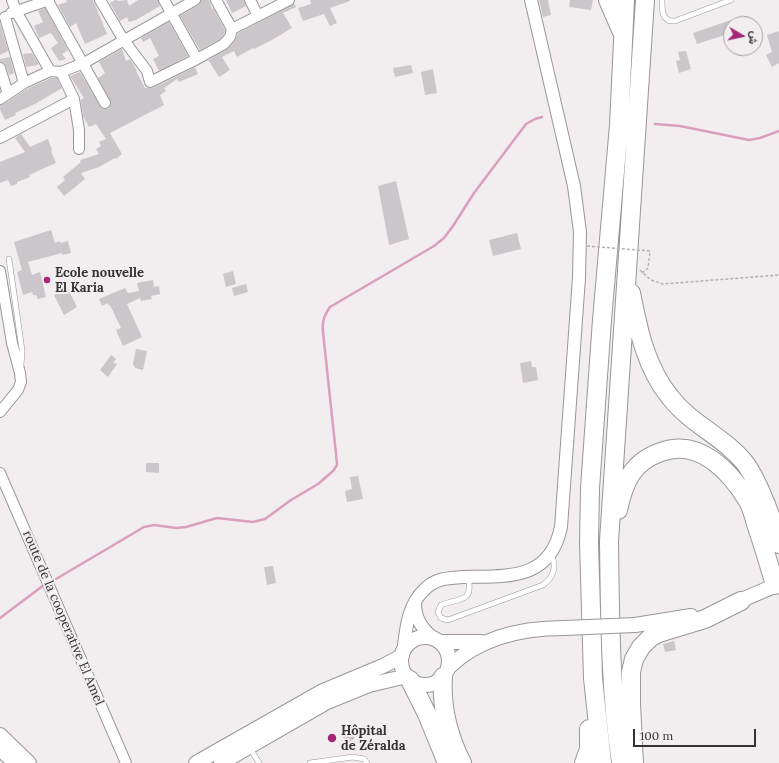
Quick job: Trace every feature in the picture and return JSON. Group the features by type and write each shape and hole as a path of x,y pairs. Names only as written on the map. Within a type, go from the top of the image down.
{"highway":[{"path":"608,0 623,34"},
{"path":"602,763 593,678 588,543 590,488 602,320 619,125 625,0"},
{"path":"621,763 617,736 610,622 609,541 632,268 644,0"},
{"path":"632,268 640,336 658,381 670,398 685,413 726,445 745,463 763,499 779,541"},
{"path":"609,541 621,495 629,478 639,463 652,455 669,449 684,449 701,453 719,464 749,502 777,585"},
{"path":"634,763 631,672 634,659 641,648 651,638 659,633 706,618 749,597"},
{"path":"446,672 442,689 444,705 455,746 462,763"},
{"path":"408,678 427,714 447,763"},
{"path":"584,763 590,743 586,695 588,686 593,678"}],"main road":[{"path":"749,597 767,580 769,563"},
{"path":"196,763 315,696 342,682 378,668 402,654 408,644 415,639 424,637 464,643 487,641 526,631 634,625 695,615 749,597 777,585"},
{"path":"437,640 448,654 446,672"},
{"path":"402,654 402,666 408,678 414,683 425,685 435,683 470,649 487,641"},
{"path":"221,763 314,709 340,696 378,682 408,678"},
{"path":"0,736 29,763"},
{"path":"0,749 15,763"}],"street":[{"path":"12,0 16,11 50,71"},
{"path":"24,83 2,17 48,0 105,102"},
{"path":"100,0 123,39 147,71 150,82 224,44 230,37 232,29 216,0"},
{"path":"164,0 197,59"},
{"path":"0,68 4,97 24,83 50,71 61,72 84,62 195,0"},
{"path":"250,0 258,16"},
{"path":"232,29 289,0"},
{"path":"402,654 408,620 415,602 424,590 434,582 447,578 520,574 535,567 551,553 557,543 561,527 579,286 580,242 574,186 531,0"},
{"path":"61,72 74,99 79,130 79,149"},
{"path":"0,138 74,99"},
{"path":"0,271 12,343 20,372 21,382 18,390 0,412"},
{"name":"route de la cooperative El Amel","path":"0,473 126,763"},
{"path":"415,602 416,614 421,625 424,630 437,640"}],"lane":[{"path":"662,0 663,15 667,20 671,21 676,21 731,0"},
{"path":"9,259 22,350 20,372"},
{"path":"468,577 470,587 469,593 462,599 441,605 438,612 441,618 448,620 544,585 548,582 554,572 554,562 551,553"},
{"path":"249,746 259,763"},
{"path":"310,763 352,757 364,759 367,763"}],"path":[{"path":"587,246 650,251 648,268 632,268"},
{"path":"632,268 651,280 663,284 779,276"}],"building":[{"path":"66,0 93,0 107,34 85,44 76,23 70,27 58,5 67,2"},
{"path":"115,0 127,0 129,6 138,0 158,0 160,6 136,20 129,22 127,17 120,21 110,3"},
{"path":"201,0 209,0 212,9 213,8 225,30 220,39 200,50 180,16 199,5"},
{"path":"226,0 244,0 246,6 232,13"},
{"path":"310,0 350,1 330,8 337,23 330,26 324,14 303,21 298,8 311,4"},
{"path":"539,0 548,0 551,15 543,17"},
{"path":"570,0 593,0 591,10 569,7"},
{"path":"294,3 296,7 283,13 292,28 272,40 237,57 234,51 222,57 230,70 219,77 209,61 207,61 229,48 235,41 238,33"},
{"path":"45,8 68,50 62,54 66,59 59,61 51,48 58,43 51,33 39,38 34,26 43,22 38,11"},
{"path":"169,22 188,56 159,71 153,59 159,56 150,38 143,42 141,38"},
{"path":"0,23 8,51 0,55"},
{"path":"723,23 723,36 697,44 693,33"},
{"path":"779,31 779,63 772,67 766,55 772,52 767,35"},
{"path":"122,49 126,61 130,59 145,88 153,88 195,67 198,74 179,82 177,79 164,88 166,91 160,95 164,105 110,133 122,154 116,159 115,158 99,167 81,173 85,179 64,196 57,187 65,180 63,177 81,162 80,160 99,154 96,149 101,146 99,142 106,139 96,124 89,127 83,116 81,100 84,98 70,76 80,72 102,109 108,109 111,106 111,103 98,78 105,73 99,62"},
{"path":"686,51 691,69 679,73 676,61 680,60 678,52"},
{"path":"32,53 38,65 26,67 23,54"},
{"path":"10,57 14,73 9,75 6,66 4,63 0,62 0,59"},
{"path":"411,65 413,73 395,77 393,68"},
{"path":"433,69 437,93 425,95 421,72"},
{"path":"51,78 57,78 62,88 35,104 15,113 16,115 5,120 0,109 0,105 27,89"},
{"path":"21,134 30,147 48,139 56,163 29,175 30,177 17,182 17,184 11,186 8,180 0,183 0,162 25,152 15,138"},
{"path":"396,181 409,239 389,245 378,186"},
{"path":"51,230 55,243 60,241 60,243 68,241 71,253 62,255 62,253 28,262 32,275 40,272 46,297 38,299 32,292 23,295 17,272 22,270 14,242"},
{"path":"517,233 521,249 493,256 489,240"},
{"path":"233,271 236,284 226,287 223,274"},
{"path":"153,280 154,287 159,286 160,294 151,296 152,299 141,301 140,298 127,304 142,337 123,346 116,330 121,328 110,305 109,306 108,303 102,306 99,299 125,288 128,293 139,291 137,283"},
{"path":"246,284 248,292 234,296 232,288"},
{"path":"68,289 77,307 64,315 54,295"},
{"path":"136,349 147,351 143,370 135,368 133,364"},
{"path":"111,355 116,359 113,363 117,364 108,377 100,370"},
{"path":"531,361 532,367 536,367 538,380 523,383 520,363"},
{"path":"146,463 159,463 159,473 146,472"},
{"path":"358,476 363,499 347,502 345,491 352,489 350,477"},
{"path":"273,566 276,583 267,585 264,567"},
{"path":"674,641 676,650 665,652 663,644"},
{"path":"347,729 355,738 348,743 340,734"}],"waterway":[{"path":"56,579 144,527 154,525 176,528 186,527 217,518 253,522 265,519 291,500 318,484 333,471 337,465 323,328 324,319 328,310 330,307 434,246 444,238 474,193 526,124 542,117"},
{"path":"655,124 680,126 749,140 760,138 779,131"},
{"path":"0,618 44,585"}],"place":[{"name":"Ecole nouvelle El Karia","path":"47,280"},
{"name":"Hôpital de Zéralda","path":"332,738"}]}
